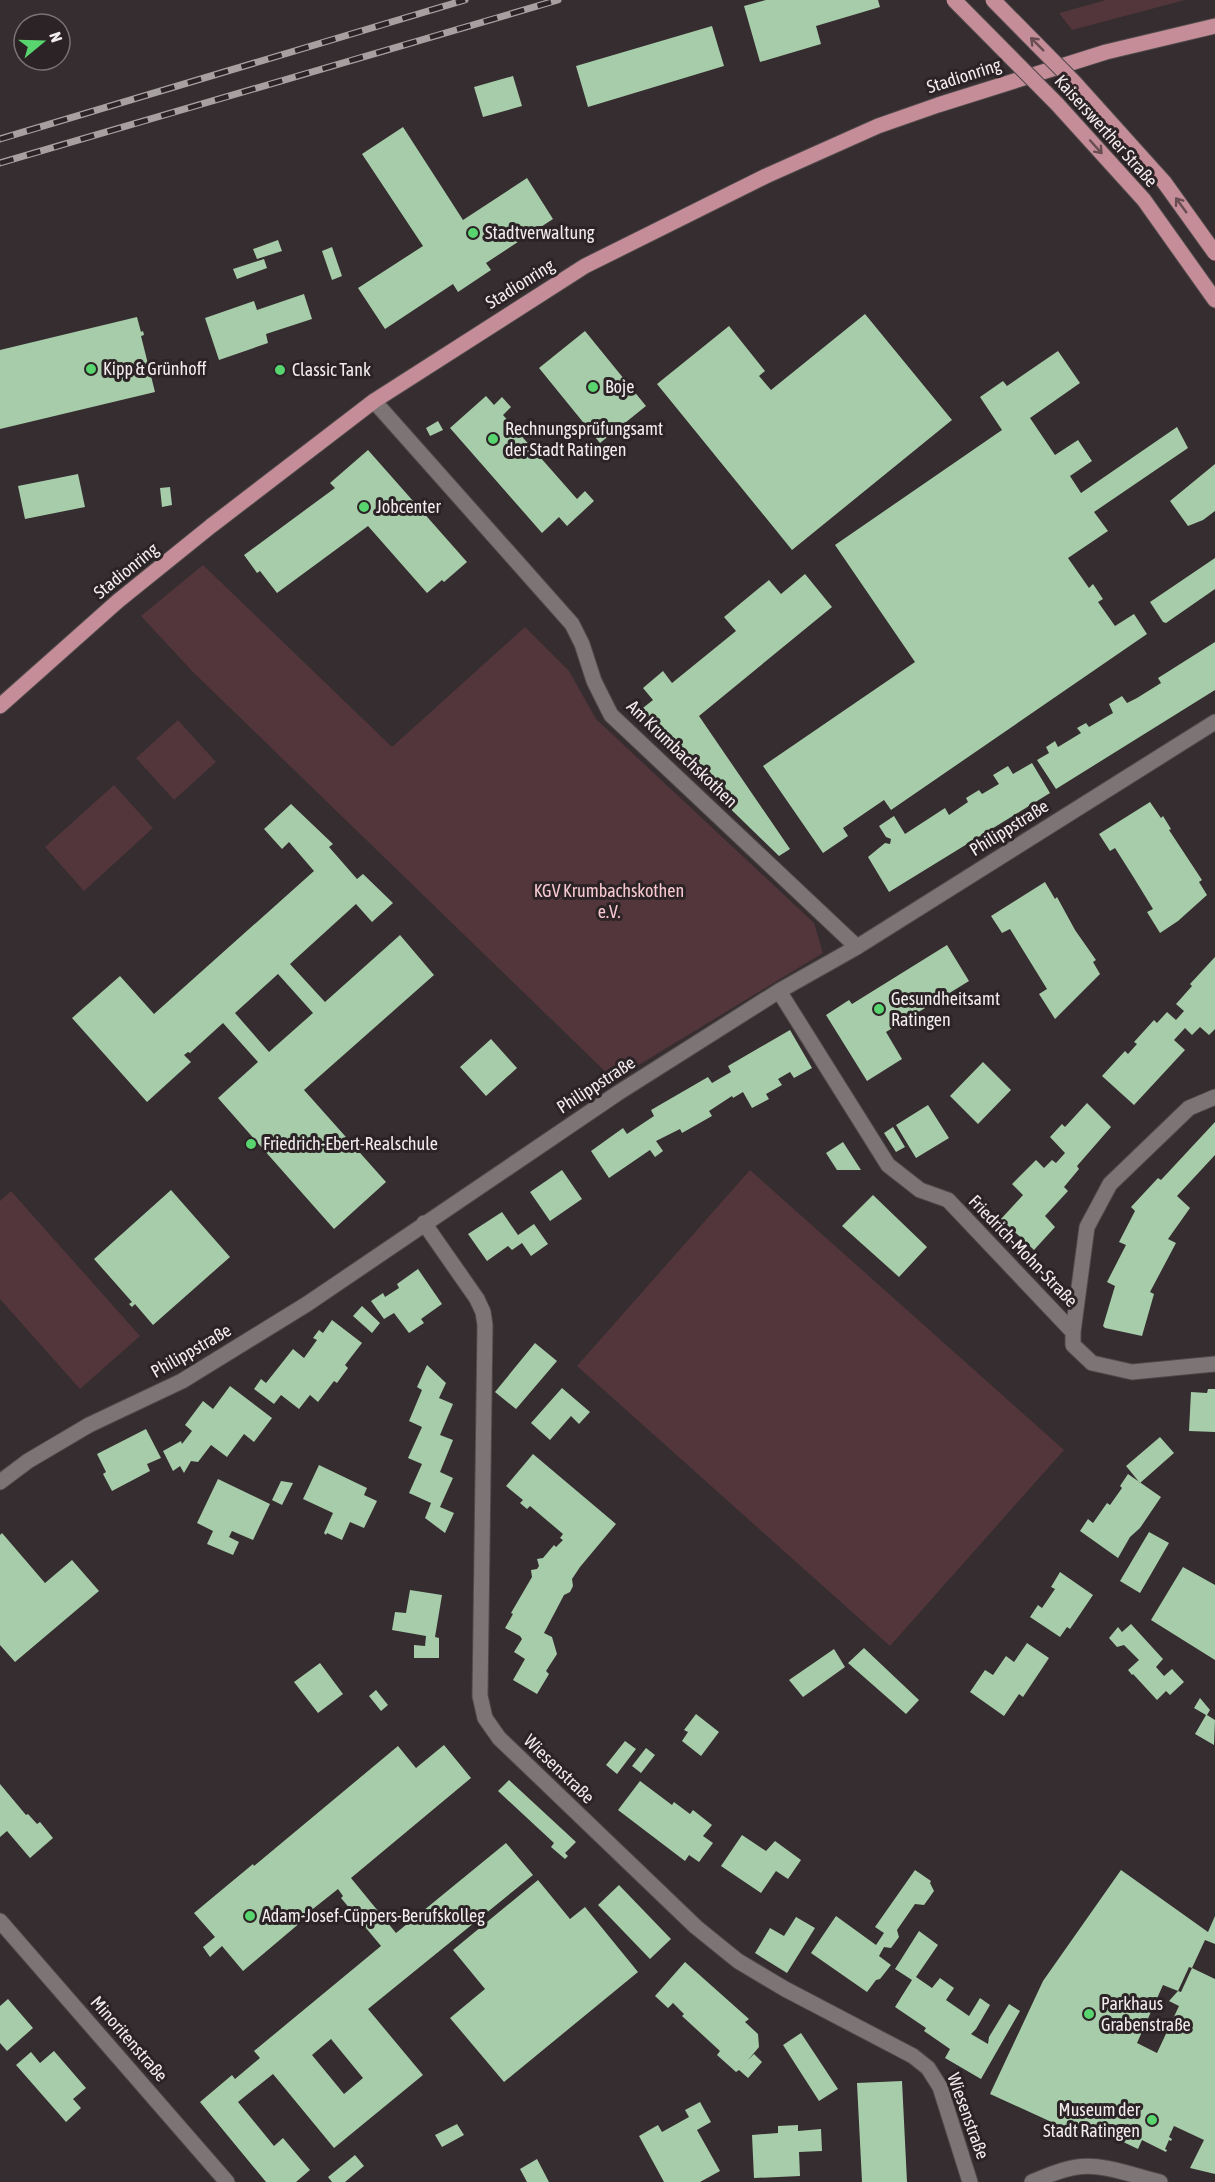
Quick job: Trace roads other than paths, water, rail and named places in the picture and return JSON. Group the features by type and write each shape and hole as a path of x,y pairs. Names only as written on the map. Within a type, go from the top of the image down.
{"main road":[{"name":"Kaiserswerther Straße","path":"954,0 1057,104 1144,200 1215,300"},
{"name":"Kaiserswerther Straße","path":"993,0 1074,82 1164,182 1215,253"},
{"name":"Stadionring","path":"0,706 118,602 220,519 374,401 585,266 766,176 878,126 1106,52 1215,26"}],"street":[{"name":"Am Krumbachskothen","path":"374,401 572,624 582,644 594,681 611,715 857,947"},
{"name":"Philippstraße","path":"0,1482 28,1461 89,1425 182,1381 307,1304 618,1093 779,991 857,947 1215,722"},
{"name":"Friedrich-Mohn-Straße","path":"779,991 888,1165 920,1190 948,1200 1073,1332 1073,1345 1092,1363 1132,1372 1215,1364"},
{"path":"1073,1332 1087,1227 1110,1184 1189,1108 1215,1097"},
{"name":"Wiesenstraße","path":"424,1223 477,1299 483,1312 485,1325 480,1696 485,1718 499,1738 696,1927 729,1954 784,1989 913,2056 928,2068 940,2087 970,2182"},
{"name":"Minoritenstraße","path":"0,1921 227,2182"},
{"path":"1032,2182 1078,2166 1103,2168 1160,2182"}],"railway":[{"path":"0,139 465,0"},
{"path":"0,163 558,0"}],"place":[{"name":"Stadtverwaltung","path":"473,233"},
{"name":"Kipp & Grünhoff","path":"91,369"},
{"name":"Classic Tank","path":"280,370"},
{"name":"Boje","path":"593,387"},
{"name":"Rechnungsprüfungsamt der Stadt Ratingen","path":"493,439"},
{"name":"Jobcenter","path":"364,507"},
{"name":"Gesundheitsamt Ratingen","path":"879,1009"},
{"name":"Friedrich-Ebert-Realschule","path":"251,1144"},
{"name":"Adam-Josef-Cüppers-Berufskolleg","path":"250,1916"},
{"name":"Parkhaus Grabenstraße","path":"1089,2014"},
{"name":"Museum der Stadt Ratingen","path":"1152,2120"}],"park label":[{"name":"KGV Krumbachskothen e.V.","path":"609,901"}]}
